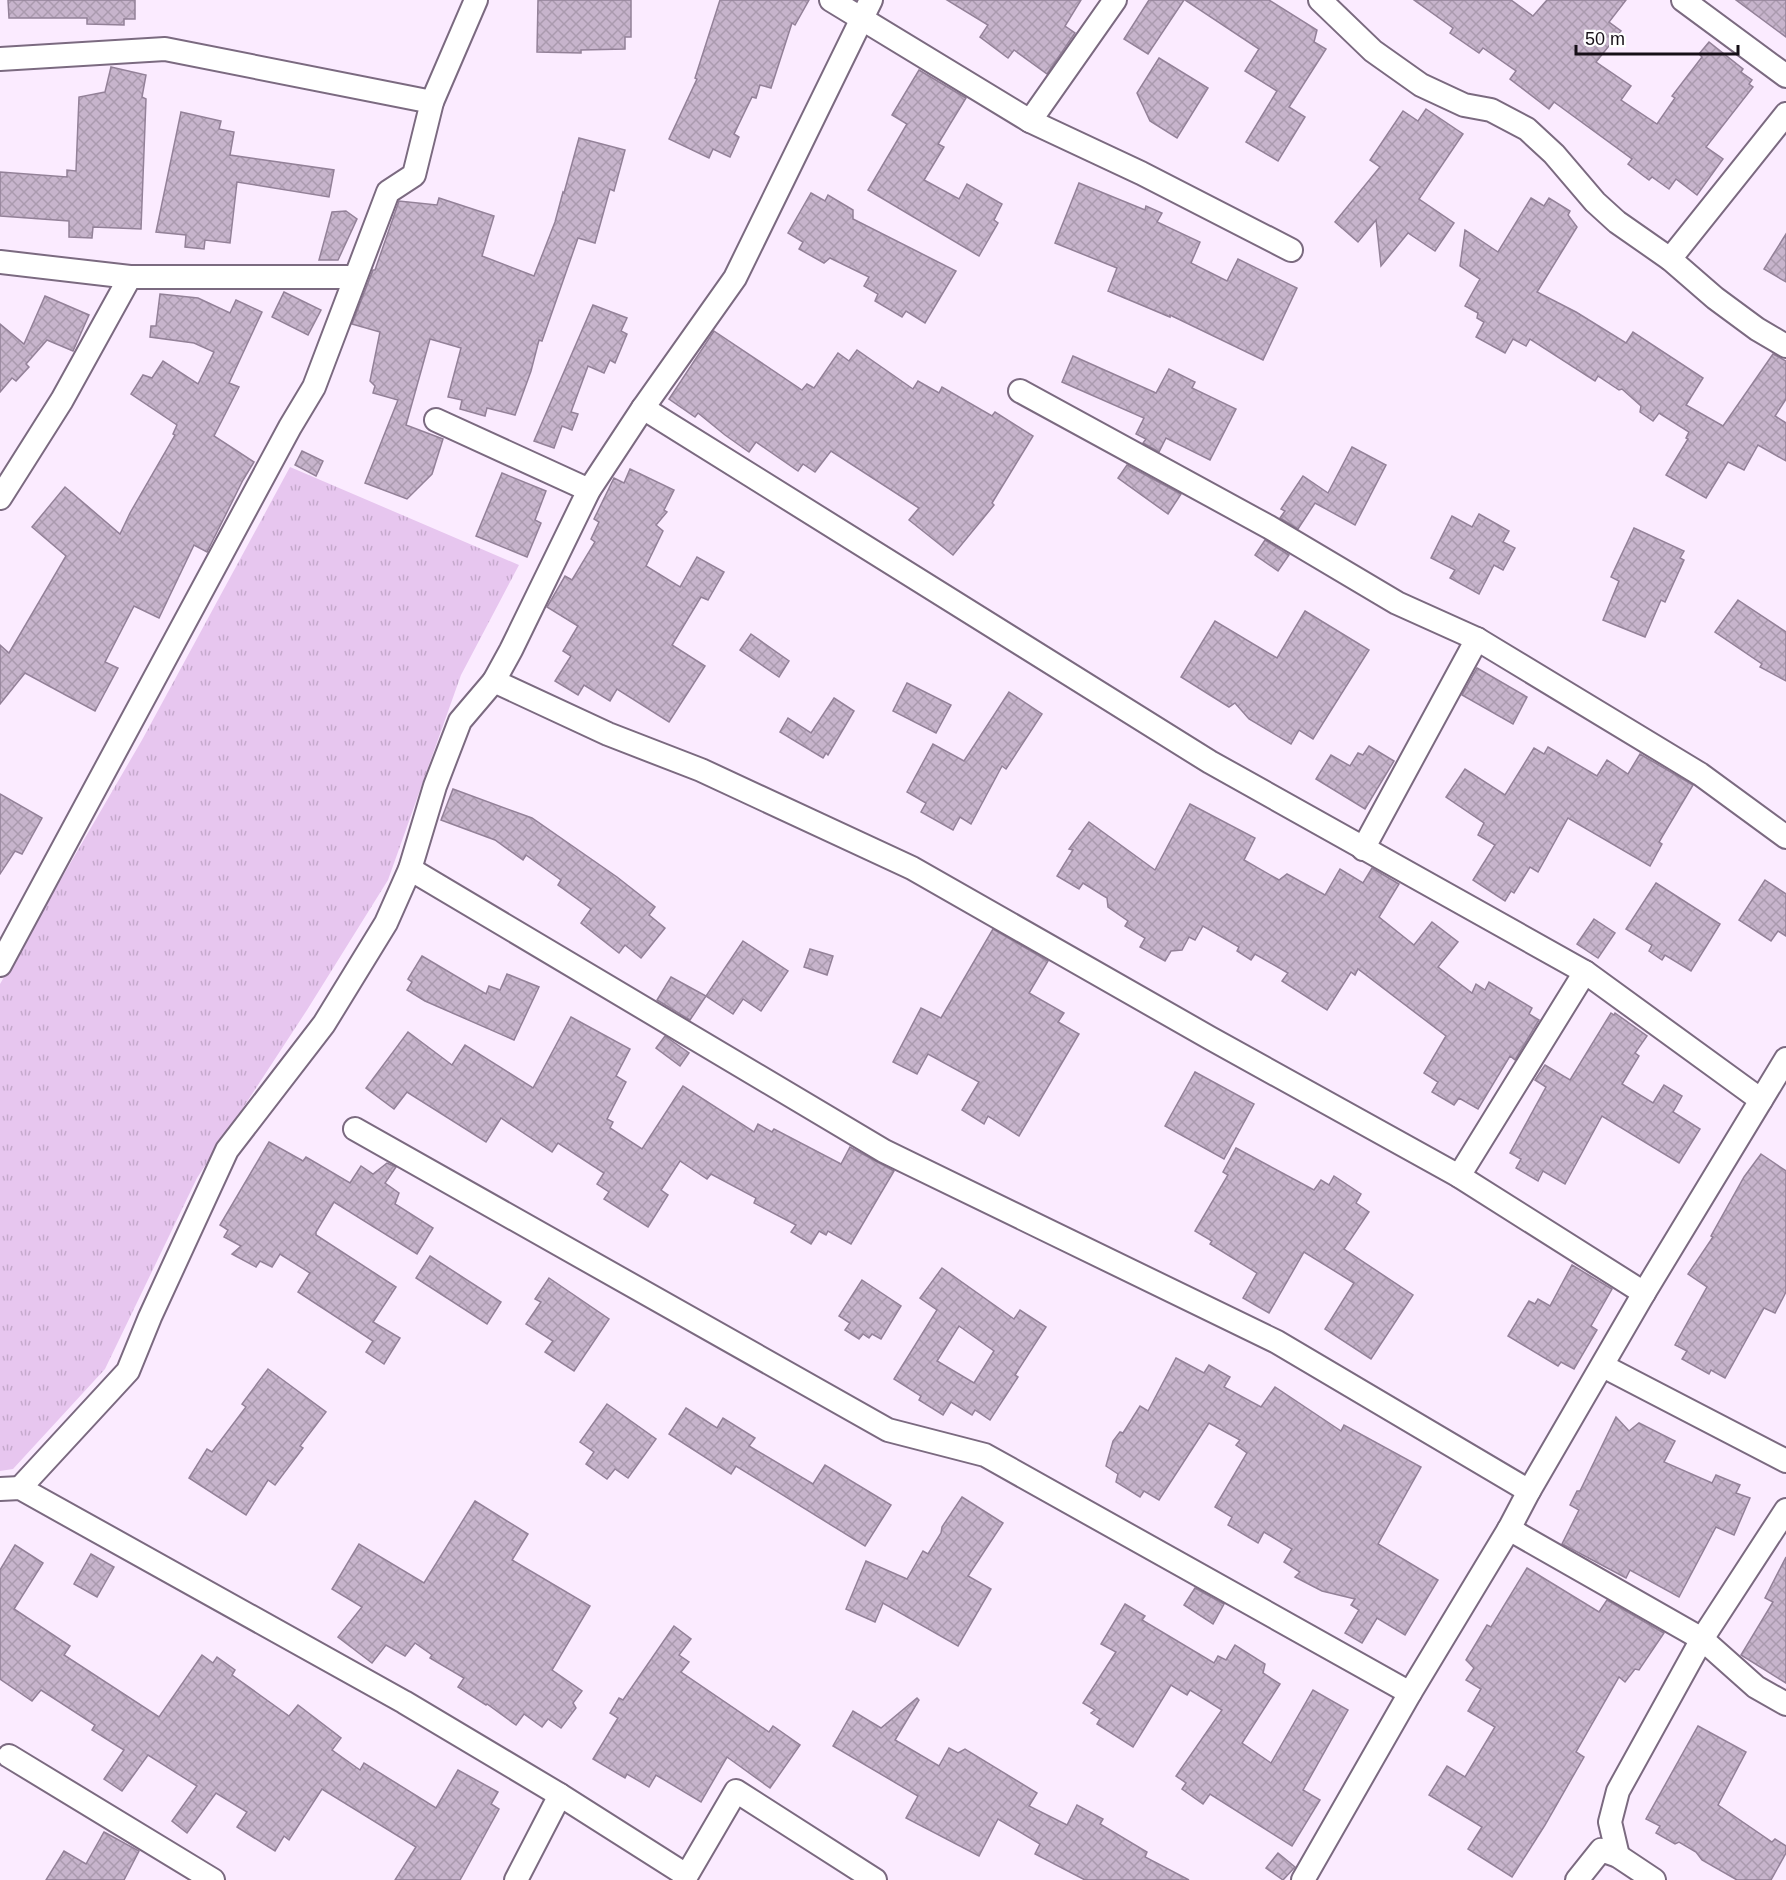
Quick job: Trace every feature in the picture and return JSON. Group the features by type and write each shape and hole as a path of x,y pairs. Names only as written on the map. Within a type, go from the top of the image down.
{"street":[{"path":"0,965 290,427 314,387 388,192 414,175 432,102 476,0"},
{"path":"831,0 866,9 1030,121 1141,173 1291,250"},
{"path":"1030,121 1115,0"},
{"path":"1320,0 1373,51 1421,85 1464,105 1491,110 1527,129 1554,154 1595,202 1617,222 1670,260 1715,298 1757,329 1786,346"},
{"path":"1683,0 1786,76"},
{"path":"866,9 735,278 643,408 589,490 512,650 494,681 460,721 435,786 410,869 386,922 324,1024 227,1150 150,1317 128,1371 10,1488 404,1702 560,1795 685,1877 736,1791 875,1880"},
{"path":"0,59 165,49 432,102"},
{"path":"1670,260 1786,114"},
{"path":"0,262 130,277 355,277"},
{"path":"0,498 62,400 130,277"},
{"path":"1020,391 1269,527 1397,603 1477,639 1700,774 1786,837"},
{"path":"643,408 1210,762 1585,972 1761,1100"},
{"path":"436,420 589,490"},
{"path":"1363,849 1477,639"},
{"path":"494,681 608,734 701,770 912,868 1220,1044 1459,1176 1644,1293"},
{"path":"410,869 885,1151 1277,1342 1529,1491"},
{"path":"1459,1176 1585,972"},
{"path":"1303,1880 1410,1693 1509,1529 1644,1293 1786,1059"},
{"path":"355,1128 888,1430 985,1455 1410,1693"},
{"path":"1603,1366 1786,1461"},
{"path":"1618,1856 1610,1822 1618,1791 1702,1639 1786,1510"},
{"path":"1509,1529 1702,1639 1756,1687 1786,1704"},
{"path":"9,1756 213,1880"},
{"path":"516,1880 560,1795"},
{"path":"1577,1880 1601,1850 1618,1856 1654,1880"}],"green space":[{"path":"290,467 519,565 461,675 388,880 307,1010 197,1178 105,1369 13,1469 0,1471 0,984 142,740"}],"building":[{"path":"8,0 135,0 135,19 124,19 124,25 87,24 87,18 9,18"},
{"path":"538,0 631,0 631,37 625,37 625,49 581,50 581,53 537,52"},
{"path":"720,0 809,0 795,25 792,23 771,88 760,85 756,98 752,97 734,134 739,137 730,157 713,149 709,158 669,139 697,79 695,78"},
{"path":"947,0 1081,0 1065,26 1075,33 1047,74 1014,50 1008,58 980,37 988,25"},
{"path":"1149,0 1184,0 1148,54 1124,39"},
{"path":"1185,0 1269,0 1317,30 1314,42 1326,49 1289,107 1305,117 1278,161 1246,142 1277,91 1245,71 1259,49"},
{"path":"1414,0 1511,0 1533,16 1547,0 1626,0 1609,22 1621,31 1596,62 1631,86 1621,100 1657,124 1675,98 1672,96 1702,57 1699,54 1709,42 1743,69 1741,72 1752,80 1749,84 1753,87 1706,147 1723,159 1697,195 1676,179 1669,189 1652,177 1649,180 1628,164 1632,159 1554,102 1549,109 1510,79 1516,71 1483,48 1479,53 1450,33 1453,28"},
{"path":"1736,0 1786,0 1786,37"},
{"path":"1159,58 1208,88 1177,138 1150,121 1137,93"},
{"path":"111,67 146,75 142,97 146,99 141,229 93,227 92,238 69,237 69,221 0,216 0,172 67,177 67,170 76,171 79,97 105,92"},
{"path":"919,70 966,98 938,144 944,147 924,180 959,199 967,184 1002,204 994,220 998,223 979,256 868,190 907,124 892,115"},
{"path":"1426,109 1463,134 1419,199 1454,223 1435,251 1408,233 1381,266 1376,220 1358,242 1335,222 1380,167 1370,160 1403,111 1418,121"},
{"path":"181,112 221,121 219,129 234,132 230,155 334,170 329,197 237,182 230,243 205,240 204,249 185,247 186,235 156,232"},
{"path":"579,138 625,150 614,191 610,189 595,243 578,238 542,341 539,340 531,371 515,415 487,408 485,416 460,409 462,400 448,397 461,348 430,339 406,425 443,439 432,474 407,499 365,483 398,400 373,393 375,386 370,381 380,332 352,324 373,270 375,270 399,201 437,205 439,198 494,216 482,256 534,276 555,222"},
{"path":"1079,183 1145,210 1146,206 1162,213 1157,222 1200,242 1191,263 1227,281 1238,259 1297,288 1263,360 1170,315 1170,317 1108,291 1117,268 1055,243"},
{"path":"811,193 825,201 828,195 853,210 853,219 956,271 925,323 906,311 902,317 875,301 878,294 864,286 869,277 830,258 824,263 799,249 803,242 788,233"},
{"path":"1531,198 1544,206 1549,198 1570,211 1568,215 1577,227 1537,292 1576,312 1626,343 1633,332 1703,378 1686,405 1723,426 1773,354 1786,361 1786,399 1775,416 1786,423 1786,461 1758,445 1744,470 1728,462 1706,498 1666,475 1688,439 1686,438 1689,432 1659,413 1653,421 1640,412 1641,406 1622,389 1619,390 1598,376 1595,381 1530,339 1526,346 1513,339 1505,353 1476,337 1484,322 1477,318 1478,313 1465,306 1480,279 1460,266 1465,230 1498,252"},
{"path":"346,211 357,219 338,260 319,260 332,212"},
{"path":"1786,234 1786,282 1764,269"},
{"path":"284,292 321,310 308,335 272,317"},
{"path":"160,294 198,298 230,313 236,300 262,312 229,383 239,387 214,436 254,462 207,552 194,545 159,618 134,606 105,662 118,668 95,711 25,673 0,704 0,645 9,653 66,556 32,527 65,487 120,534 175,435 173,434 177,425 131,394 143,375 152,378 163,361 198,384 214,352 194,343 150,337 151,326 156,326"},
{"path":"45,296 89,315 73,351 47,340 26,364 29,367 16,381 12,378 0,392 0,324 24,344"},
{"path":"593,305 627,318 621,331 627,334 615,363 610,360 604,373 588,366 571,412 578,414 572,430 562,426 554,448 534,441"},
{"path":"714,331 802,390 807,384 814,388 838,353 849,361 857,350 913,389 918,381 939,393 942,387 992,416 995,412 1033,436 992,503 994,505 953,555 909,520 919,508 831,451 815,472 803,464 798,471 756,442 749,452 698,413 695,417 669,399"},
{"path":"1073,356 1156,393 1169,369 1195,382 1192,388 1236,409 1210,460 1166,438 1159,452 1143,443 1146,439 1136,434 1144,418 1062,382"},
{"path":"1352,447 1386,465 1355,525 1315,503 1298,529 1280,518 1285,511 1281,509 1303,476 1328,493"},
{"path":"302,451 323,461 316,476 295,465"},
{"path":"1127,465 1181,494 1168,514 1118,478"},
{"path":"630,469 674,490 664,510 667,512 656,525 663,531 646,566 680,587 697,557 724,572 708,600 701,597 672,645 705,666 669,722 617,689 610,701 584,685 578,695 555,681 571,656 563,651 578,626 547,607 565,576 572,580 595,542 591,539 599,522 594,519 614,478 624,483"},
{"path":"502,473 546,491 535,520 541,523 527,557 476,536"},
{"path":"1479,514 1509,531 1503,542 1515,548 1503,570 1494,565 1479,594 1450,578 1455,570 1431,558 1452,516 1472,527"},
{"path":"1634,528 1684,551 1680,558 1684,560 1665,602 1661,600 1645,637 1603,620 1619,581 1611,577"},
{"path":"1265,540 1289,555 1278,571 1255,555"},
{"path":"1738,600 1786,632 1786,681 1760,667 1762,664 1715,632"},
{"path":"1305,611 1369,650 1313,739 1299,730 1291,744 1249,719 1235,703 1229,707 1181,677 1215,621 1277,658"},
{"path":"751,634 789,661 779,677 740,650"},
{"path":"1477,668 1527,697 1513,724 1462,695"},
{"path":"907,683 951,705 936,733 893,711"},
{"path":"1009,692 1042,714 1006,769 1002,766 971,824 960,817 953,830 921,812 926,803 907,792 933,744 964,761"},
{"path":"834,698 854,711 828,755 826,753 823,758 780,732 788,718 811,733"},
{"path":"1369,746 1394,761 1365,809 1316,779 1331,755 1350,766 1358,753 1363,755"},
{"path":"1548,747 1597,776 1607,760 1628,774 1640,754 1693,785 1659,842 1662,844 1650,866 1568,818 1538,872 1530,867 1514,893 1511,891 1505,901 1473,880 1495,845 1478,835 1484,823 1446,797 1465,769 1505,795 1534,748 1544,754"},
{"path":"453,789 532,818 617,877 655,907 649,915 665,928 641,958 625,945 619,953 581,923 591,909 558,885 561,880 526,855 523,860 495,840 441,820"},
{"path":"0,794 42,818 22,854 15,851 0,874"},
{"path":"1190,804 1255,838 1244,860 1279,880 1287,874 1325,895 1340,869 1363,883 1372,868 1399,884 1379,917 1414,945 1432,922 1458,942 1438,967 1472,993 1476,984 1485,990 1489,982 1532,1008 1529,1014 1539,1020 1515,1060 1510,1056 1478,1109 1459,1098 1454,1105 1432,1092 1438,1082 1424,1073 1446,1036 1358,969 1355,975 1351,972 1327,1010 1282,981 1288,973 1255,954 1251,960 1237,951 1239,947 1203,926 1195,940 1189,937 1182,950 1171,951 1165,961 1140,947 1145,938 1125,926 1128,921 1108,907 1107,898 1083,883 1079,889 1057,876 1073,850 1069,849 1089,822 1155,870"},
{"path":"1765,880 1786,894 1786,936 1778,931 1771,941 1739,920"},
{"path":"1656,883 1720,924 1691,971 1665,955 1662,960 1649,951 1652,945 1626,929"},
{"path":"1594,919 1615,933 1598,958 1577,944"},
{"path":"993,929 1048,961 1029,993 1064,1013 1058,1022 1079,1034 1019,1136 988,1116 984,1124 962,1110 979,1082 928,1054 917,1074 893,1062 921,1008 941,1018"},
{"path":"743,941 788,971 761,1011 743,999 733,1014 706,996"},
{"path":"810,949 833,956 827,975 804,967"},
{"path":"422,956 486,994 489,986 500,990 507,974 539,987 514,1040 425,1001 407,990 412,982 408,979"},
{"path":"671,977 706,996 690,1020 657,1000"},
{"path":"1611,1013 1614,1015 1615,1013 1647,1036 1635,1053 1639,1056 1622,1084 1653,1103 1664,1085 1682,1096 1673,1112 1700,1129 1679,1163 1602,1116 1565,1184 1543,1171 1538,1181 1516,1168 1521,1159 1510,1153 1546,1087 1535,1080 1545,1065 1570,1080"},
{"path":"571,1017 630,1049 616,1076 626,1082 607,1119 613,1122 610,1128 642,1149 683,1086 754,1132 758,1124 772,1132 774,1129 841,1164 850,1147 894,1171 851,1244 828,1231 826,1235 819,1231 811,1244 791,1232 796,1225 754,1203 756,1198 711,1174 707,1179 680,1161 661,1190 668,1195 648,1227 604,1199 609,1192 597,1184 604,1173 558,1143 552,1152 501,1118 486,1142 407,1092 394,1109 366,1088 408,1032 452,1065 465,1045 533,1088"},
{"path":"665,1036 689,1053 680,1066 656,1048"},
{"path":"1195,1072 1254,1104 1224,1159 1165,1126"},
{"path":"269,1142 303,1161 306,1157 350,1183 361,1166 373,1174 387,1163 396,1167 385,1183 399,1193 395,1204 433,1228 417,1254 334,1202 316,1232 316,1235 396,1287 373,1322 400,1338 384,1364 366,1352 373,1341 298,1292 310,1273 280,1254 272,1267 260,1261 256,1267 232,1254 241,1246 224,1237 228,1230 220,1225"},
{"path":"1236,1148 1314,1190 1321,1180 1329,1185 1334,1176 1361,1194 1356,1203 1369,1212 1344,1249 1413,1295 1371,1359 1325,1329 1354,1283 1304,1252 1269,1313 1243,1298 1257,1273 1210,1244 1212,1241 1195,1231 1228,1175 1223,1172"},
{"path":"1761,1154 1786,1171 1786,1292 1775,1313 1764,1308 1725,1378 1711,1370 1709,1374 1682,1359 1687,1351 1675,1345 1707,1287 1688,1274 1713,1237 1711,1236 1744,1177"},
{"path":"430,1256 501,1302 487,1324 416,1278"},
{"path":"1572,1265 1612,1289 1591,1326 1597,1330 1574,1369 1561,1362 1558,1366 1508,1336 1529,1301 1535,1304 1538,1299 1550,1306"},
{"path":"942,1268 1014,1319 1020,1310 1046,1327 1015,1375 1018,1377 990,1420 975,1410 972,1415 951,1402 943,1415 919,1400 921,1396 894,1379 937,1310 920,1298","holes":["959,1326 994,1351 974,1383 937,1361"]},
{"path":"549,1278 609,1319 574,1371 545,1352 553,1341 526,1324 541,1302 535,1299"},
{"path":"862,1280 901,1306 881,1339 872,1334 869,1338 863,1334 859,1339 845,1330 850,1323 839,1316"},
{"path":"1176,1358 1204,1373 1209,1365 1230,1377 1224,1387 1261,1407 1275,1387 1341,1431 1344,1425 1421,1467 1378,1544 1438,1580 1405,1635 1377,1618 1362,1643 1345,1633 1359,1610 1351,1605 1355,1599 1322,1591 1295,1577 1300,1572 1284,1562 1292,1549 1264,1532 1258,1543 1228,1525 1232,1517 1215,1507 1247,1453 1236,1445 1240,1440 1209,1423 1159,1500 1144,1491 1140,1497 1116,1482 1118,1474 1106,1466 1113,1441 1120,1432 1123,1433 1140,1406 1148,1411"},
{"path":"268,1369 326,1412 300,1446 303,1448 275,1485 268,1480 246,1515 189,1478 207,1449 212,1452 246,1407 242,1404"},
{"path":"607,1404 656,1439 628,1478 615,1469 607,1479 586,1464 594,1452 580,1442"},
{"path":"686,1408 717,1428 723,1418 755,1438 749,1446 813,1484 825,1465 891,1505 865,1546 736,1466 731,1474 669,1434"},
{"path":"1616,1417 1629,1431 1639,1423 1675,1441 1664,1462 1712,1483 1716,1475 1740,1485 1736,1493 1750,1498 1734,1535 1716,1527 1679,1597 1630,1570 1626,1578 1562,1544 1579,1510 1570,1505 1577,1491 1580,1491"},
{"path":"962,1497 1003,1523 968,1576 991,1589 958,1646 883,1603 875,1622 846,1609 866,1561 907,1579 923,1551 928,1554 941,1533 942,1527"},
{"path":"475,1501 528,1534 512,1560 590,1606 552,1670 582,1691 573,1703 576,1708 561,1728 548,1719 542,1727 524,1714 516,1725 458,1687 464,1678 430,1658 432,1655 415,1643 405,1656 386,1645 372,1663 338,1637 362,1607 332,1589 359,1544 424,1583"},
{"path":"15,1545 43,1563 14,1609 70,1646 64,1655 159,1717 202,1655 213,1663 217,1657 235,1670 232,1675 289,1716 298,1705 341,1738 332,1750 360,1770 364,1763 436,1808 458,1770 498,1792 491,1804 499,1809 460,1880 395,1880 416,1847 322,1789 289,1840 284,1836 275,1851 237,1827 247,1812 216,1793 187,1833 172,1821 197,1786 148,1755 122,1791 104,1779 124,1750 92,1730 95,1725 41,1690 32,1701 0,1679 0,1570"},
{"path":"91,1554 114,1567 97,1597 74,1584"},
{"path":"1786,1557 1786,1683 1741,1655 1773,1602 1765,1598"},
{"path":"1527,1568 1599,1612 1607,1600 1664,1633 1639,1670 1635,1669 1625,1682 1619,1677 1576,1752 1584,1757 1512,1877 1468,1849 1482,1827 1429,1795 1447,1766 1465,1777 1495,1727 1468,1711 1481,1689 1466,1680 1474,1668 1466,1660 1487,1625 1491,1627"},
{"path":"1195,1588 1224,1604 1213,1624 1184,1605"},
{"path":"1125,1604 1145,1616 1142,1620 1214,1663 1218,1656 1226,1660 1235,1645 1265,1664 1263,1673 1280,1684 1242,1743 1271,1763 1313,1690 1348,1710 1303,1790 1320,1800 1292,1846 1210,1794 1203,1804 1182,1789 1186,1783 1176,1776 1222,1710 1190,1690 1187,1695 1171,1685 1133,1747 1097,1724 1100,1719 1091,1713 1095,1710 1083,1703 1116,1652 1101,1644"},
{"path":"674,1626 691,1639 679,1655 689,1662 681,1672 769,1732 773,1726 800,1745 770,1788 727,1757 701,1802 656,1775 649,1787 627,1774 625,1778 593,1759 618,1718 610,1713 619,1698 623,1700"},
{"path":"917,1698 919,1700 895,1740 939,1766 949,1748 958,1753 965,1749 1037,1793 1029,1806 1067,1825 1077,1805 1103,1819 1100,1824 1147,1852 1145,1857 1189,1880 1085,1880 1035,1854 1040,1844 998,1819 979,1856 906,1818 918,1796 833,1746 853,1711 881,1728"},
{"path":"1698,1726 1746,1752 1718,1805 1772,1842 1775,1839 1786,1846 1786,1853 1771,1880 1737,1880 1702,1860 1696,1852 1679,1842 1675,1844 1656,1833 1660,1826 1646,1819"},
{"path":"104,1832 139,1851 124,1880 46,1880 64,1851 86,1864"},
{"path":"1278,1853 1295,1867 1283,1880 1266,1868"}]}
